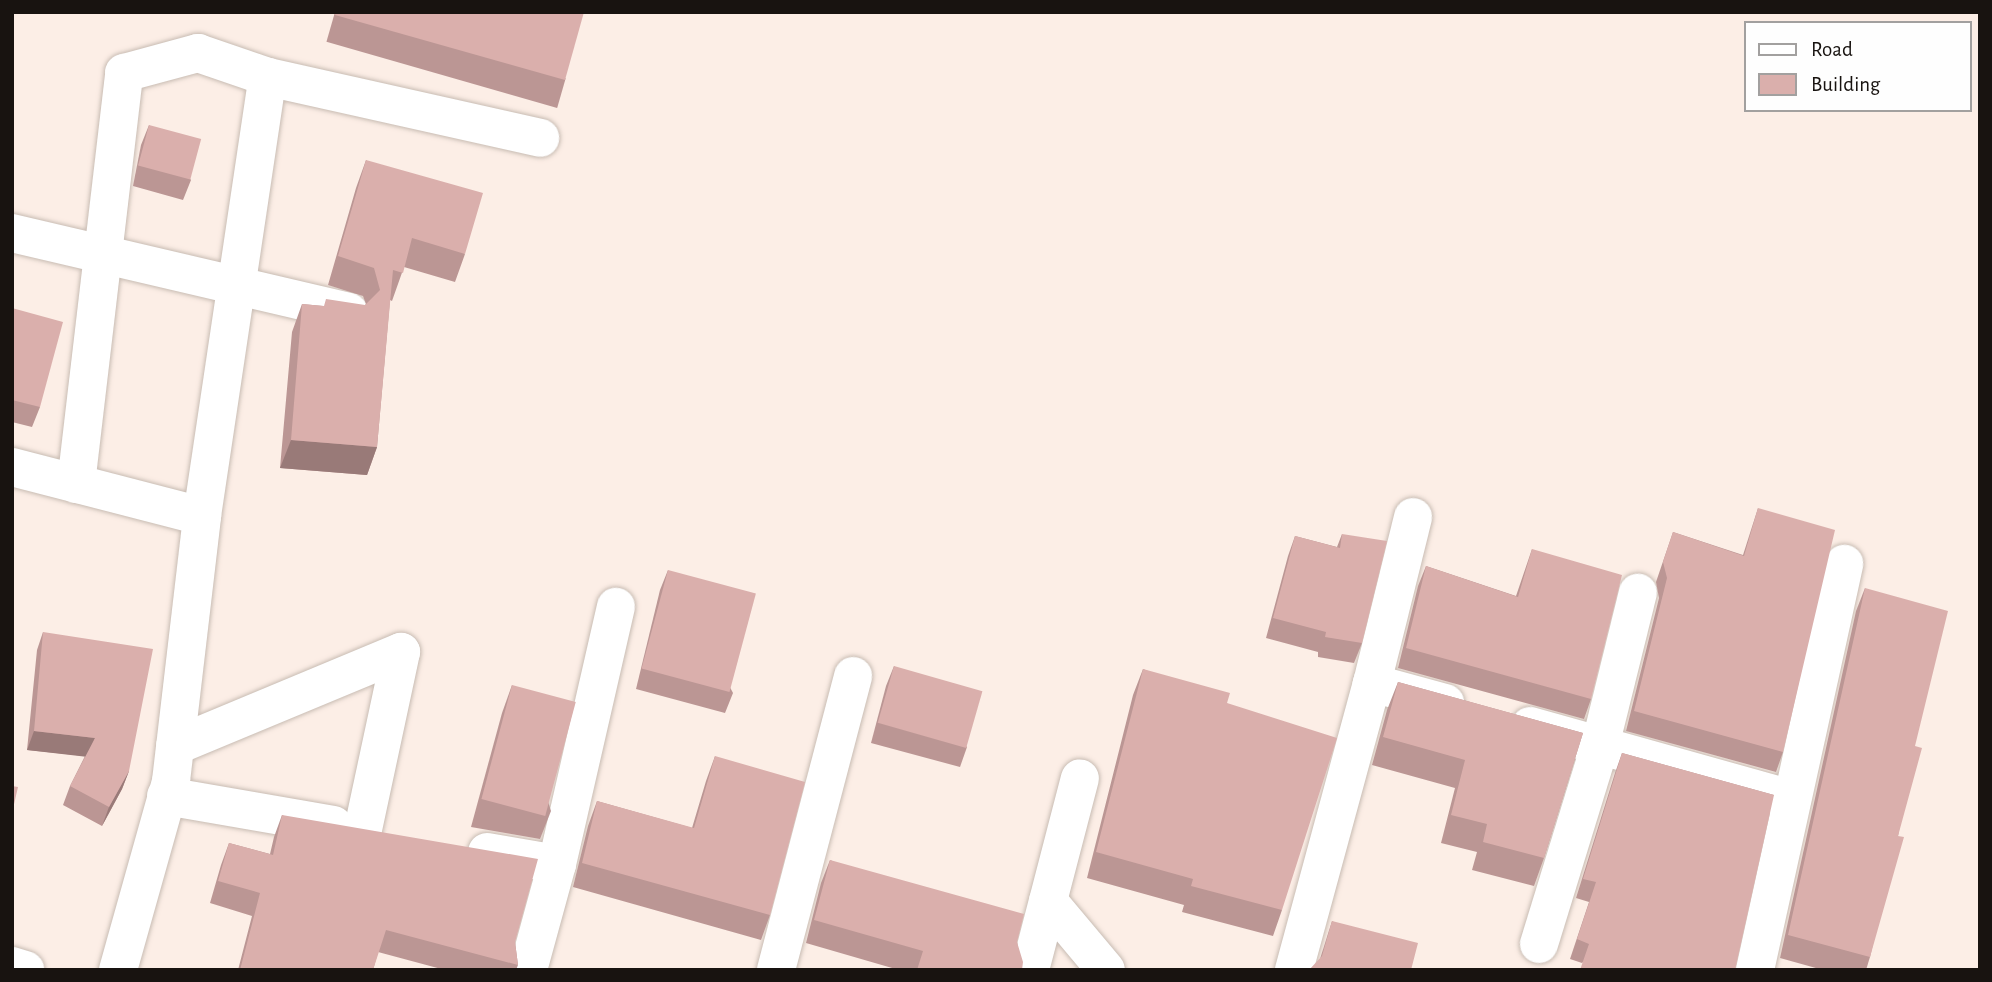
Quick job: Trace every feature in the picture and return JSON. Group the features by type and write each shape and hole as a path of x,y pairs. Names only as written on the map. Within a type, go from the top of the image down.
{"street":[{"path":"76,484 124,73 198,53 268,77 540,138"},
{"path":"118,970 166,796 175,746 202,516 268,77"},
{"path":"12,233 236,288 349,312"},
{"path":"12,467 202,516"},
{"path":"1294,970 1372,683 1413,517"},
{"path":"1755,970 1844,564"},
{"path":"1539,944 1600,746 1638,593"},
{"path":"528,970 557,864 616,607"},
{"path":"175,746 401,652 363,830"},
{"path":"776,970 853,676"},
{"path":"1372,683 1793,799"},
{"path":"1030,970 1080,778"},
{"path":"166,796 402,837"},
{"path":"454,846 557,864"},
{"path":"1048,901 1106,970"},
{"path":"12,966 25,970"}],"building":[{"path":"336,12 584,12 565,80 335,15"},
{"path":"149,125 201,139 190,180 138,166"},
{"path":"366,160 483,193 465,254 412,238 403,273 393,270 377,447 291,440 302,304 324,306 326,299 365,305 380,290 374,268 338,256"},
{"path":"12,308 63,322 40,407 12,400"},
{"path":"1758,508 1835,530 1783,752 1634,711 1667,578 1663,562 1673,532 1744,556"},
{"path":"1342,534 1387,541 1362,643 1325,637 1326,632 1273,618 1295,536 1340,548"},
{"path":"1532,549 1622,575 1591,699 1406,648 1426,566 1518,597"},
{"path":"668,570 756,594 729,692 642,669"},
{"path":"1865,588 1948,611 1915,746 1922,748 1898,836 1904,837 1870,957 1788,935"},
{"path":"43,632 153,649 129,771 109,807 70,786 95,738 34,731"},
{"path":"894,666 982,691 966,748 878,723"},
{"path":"1143,669 1230,693 1227,703 1337,738 1282,910 1191,886 1193,879 1096,852"},
{"path":"1398,682 1583,733 1544,858 1483,842 1487,824 1451,815 1465,760 1383,737"},
{"path":"512,685 576,702 545,816 481,799"},
{"path":"1622,753 1774,795 1735,970 1580,970 1589,944 1577,939 1596,882 1583,879"},
{"path":"715,756 805,782 770,915 582,863 597,801 694,828"},
{"path":"12,786 18,787 12,813"},
{"path":"282,815 538,859 515,942 518,965 386,930 373,970 240,970 260,893 218,881 229,843 273,855"},
{"path":"830,860 1024,914 1017,942 1023,962 1022,970 917,970 923,951 814,920"},
{"path":"1332,921 1418,943 1411,970 1309,970 1322,956"}]}
